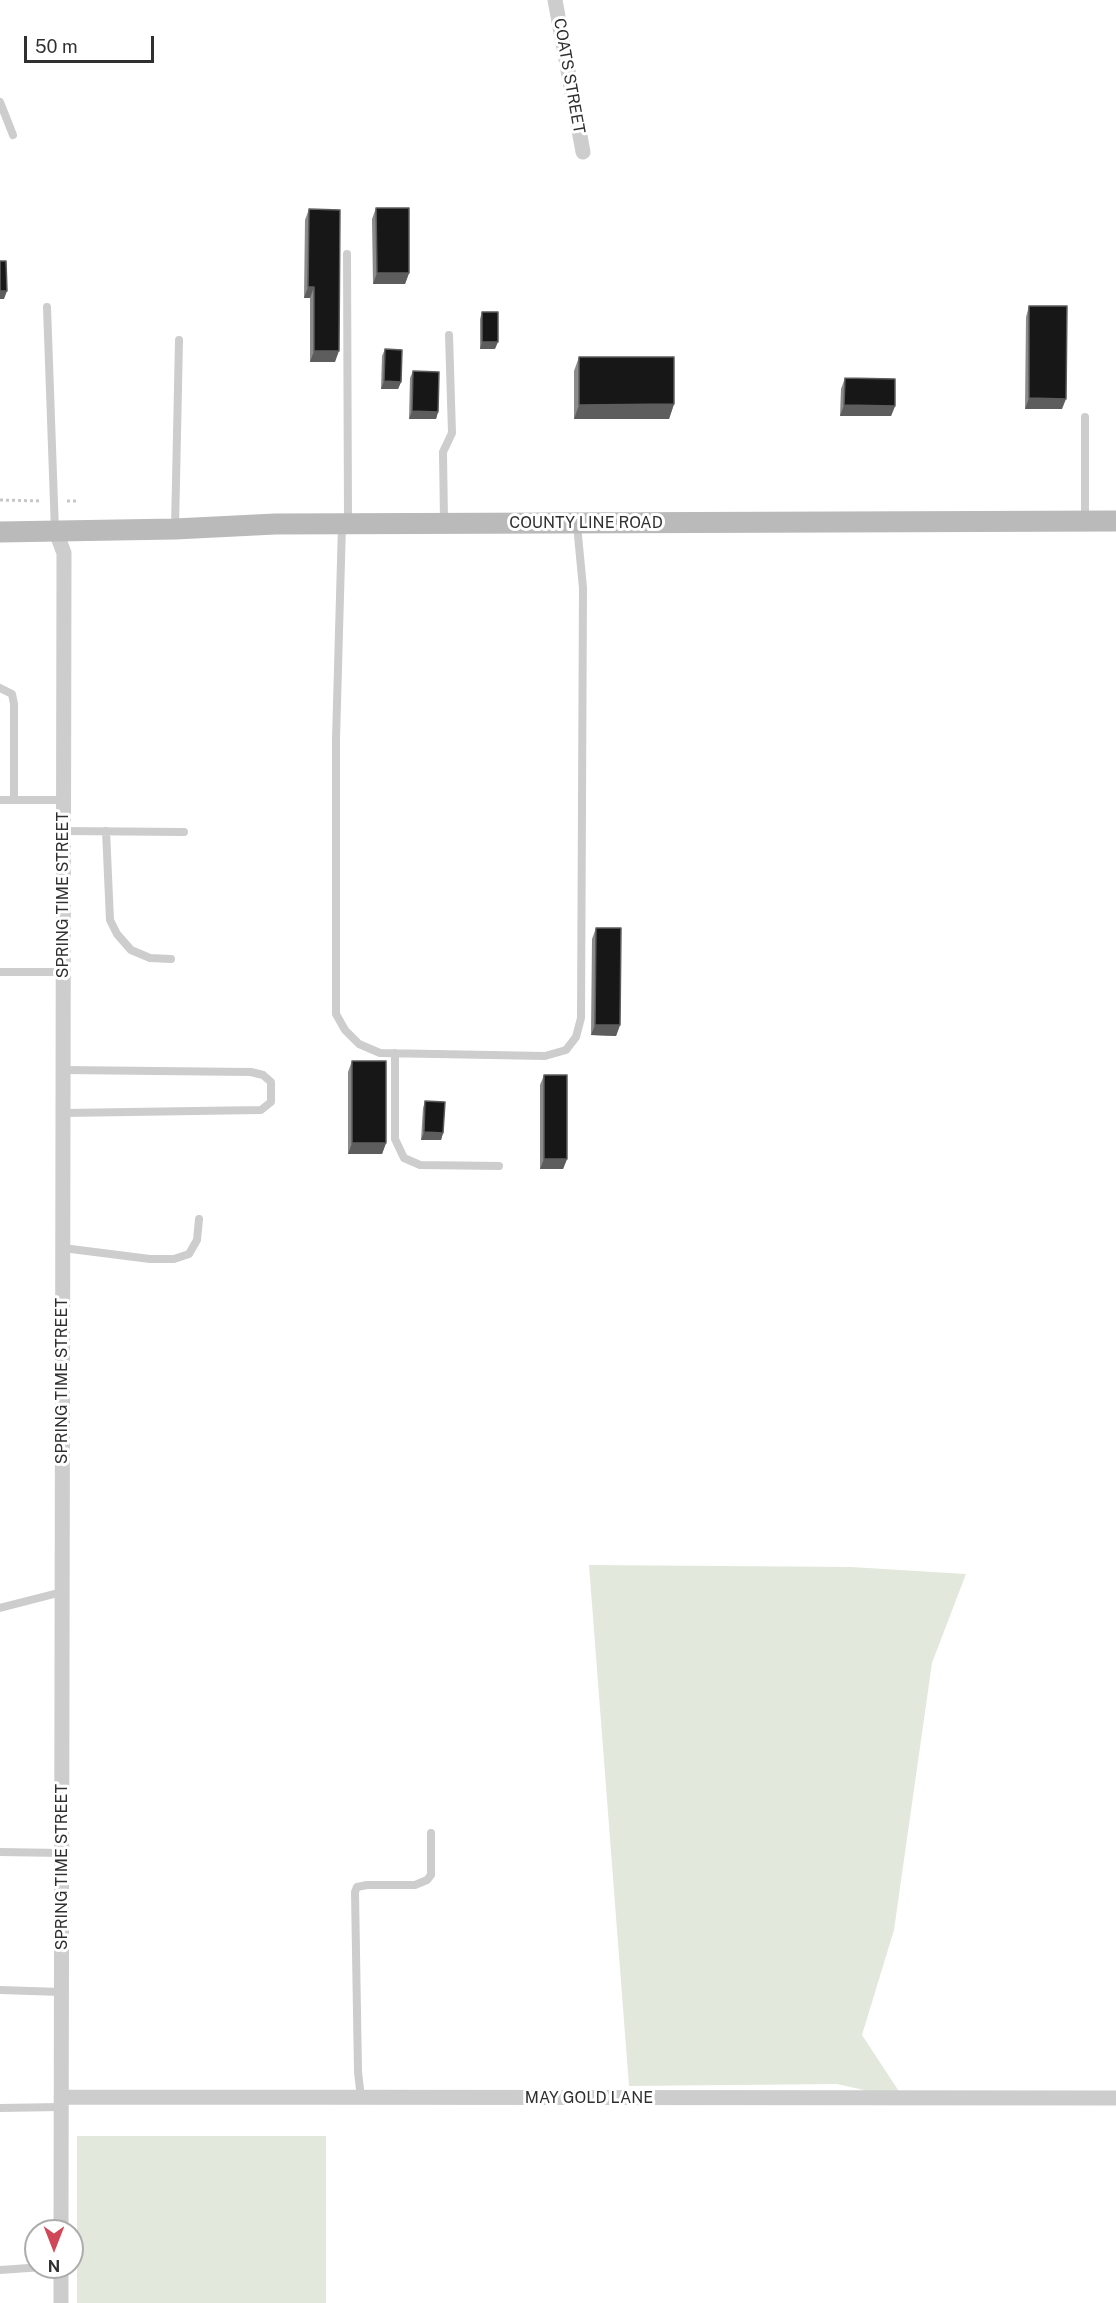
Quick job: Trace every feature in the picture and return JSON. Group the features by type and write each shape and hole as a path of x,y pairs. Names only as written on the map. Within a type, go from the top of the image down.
{"main road":[{"name":"COUNTY LINE ROAD","path":"0,532 175,530 275,524 1116,521"},
{"name":"COUNTY LINE ROAD","path":"0,538 56,532"}],"street":[{"name":"COATS STREET","path":"555,0 582,152"},
{"name":"SPRING TIME STREET","path":"56,532 64,553 61,2219"},
{"name":"MAY GOLD LANE","path":"61,2102 362,2098 1116,2097"},
{"path":"61,2279 61,2303"}],"lane":[{"path":"0,102 13,135"},
{"path":"347,254 345,524 336,751 336,1014 345,1030 359,1044 380,1053 545,1056 566,1050 576,1037 581,1018 583,600 577,523"},
{"path":"47,307 56,532"},
{"path":"444,523 443,452 452,433 449,335"},
{"path":"175,530 179,340"},
{"path":"1085,417 1085,521"},
{"path":"0,688 12,694 14,704 14,800"},
{"path":"0,800 63,800"},
{"path":"63,831 184,832"},
{"path":"106,831 110,920 117,934 131,950 150,958 171,959"},
{"path":"0,972 63,972"},
{"path":"395,1053 395,1139 404,1158 420,1165 499,1167"},
{"path":"63,1070 251,1072 264,1075 271,1082 272,1102 261,1110 63,1113"},
{"path":"63,1248 150,1259 174,1259 189,1254 197,1240 199,1219"},
{"path":"0,1608 62,1592"},
{"path":"362,2098 358,2072 355,1892 357,1887 367,1884 415,1885 427,1880 431,1875 431,1833"},
{"path":"0,1852 62,1853"},
{"path":"0,1990 61,1992"},
{"path":"0,2108 61,2102"},
{"path":"0,2270 24,2268"}],"path":[{"path":"0,500 77,501"}],"shaded area":[{"path":"589,1565 851,1567 966,1574 932,1663 894,1930 862,2035 904,2099 837,2084 629,2086"},
{"path":"77,2136 326,2136 326,2303 77,2303 77,2279 84,2279 84,2219 77,2219"}],"building":[{"path":"376,208 409,208 409,273 377,273"},
{"path":"309,209 340,210 339,351 314,351 314,287 308,287"},
{"path":"0,261 6,261 7,291 0,291"},
{"path":"1029,306 1067,306 1066,399 1029,398"},
{"path":"482,312 498,312 498,342 482,342"},
{"path":"385,349 402,350 401,382 384,381"},
{"path":"579,357 674,357 674,404 579,405"},
{"path":"413,371 439,372 438,412 412,411"},
{"path":"845,378 895,379 895,406 844,405"},
{"path":"596,928 621,928 620,1025 595,1025"},
{"path":"352,1061 386,1061 386,1143 352,1143"},
{"path":"544,1075 567,1075 567,1159 544,1159"},
{"path":"425,1101 445,1102 443,1133 424,1132"}]}
